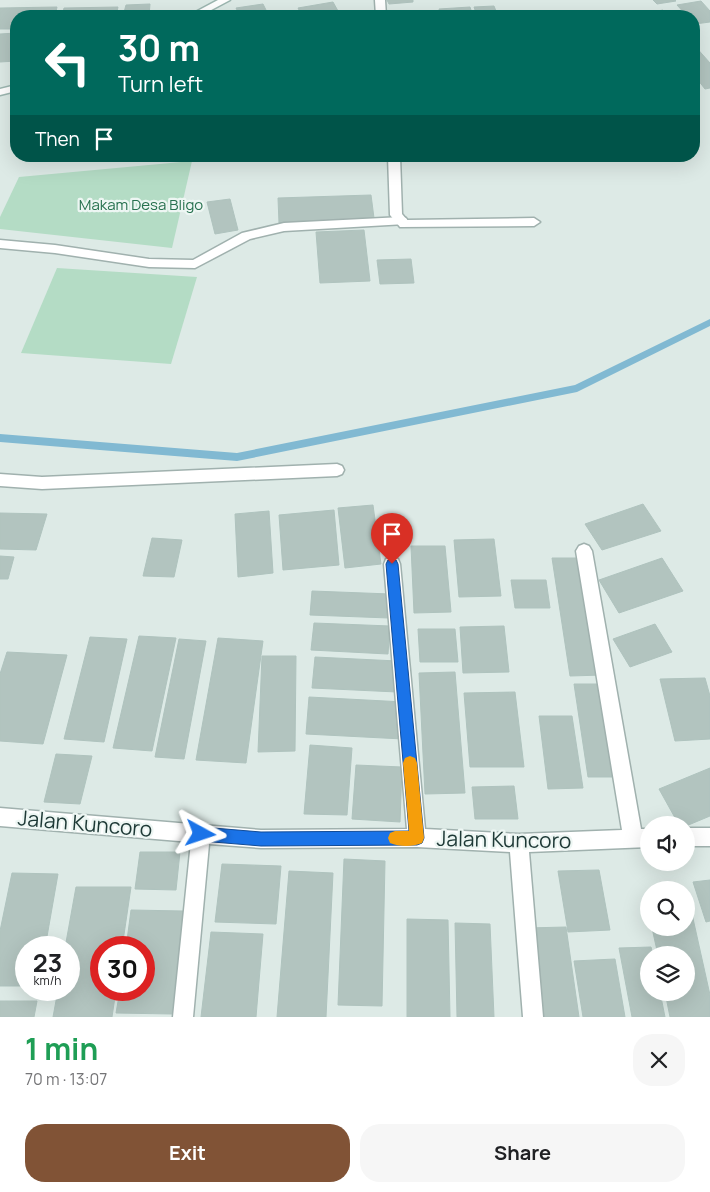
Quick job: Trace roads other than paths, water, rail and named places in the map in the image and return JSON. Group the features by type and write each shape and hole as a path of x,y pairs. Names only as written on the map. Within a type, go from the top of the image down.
{"street":[{"path":"205,10 225,0"},
{"path":"394,162 396,215 404,224 534,222"},
{"path":"0,244 55,249 149,263 195,264 246,236 284,227 402,221"},
{"path":"0,480 42,483 337,470"},
{"path":"584,550 640,833"},
{"path":"392,564 417,838"},
{"name":"Jalan Kuncoro","path":"0,817 261,839 417,838 519,843 640,838"},
{"path":"183,1017 201,834"},
{"path":"695,837 710,837"},
{"path":"519,843 533,1017"}],"waterway":[{"path":"0,438 237,457 577,388 710,322"}],"park label":[{"name":"Makam Desa Bligo","path":"141,205"}]}
